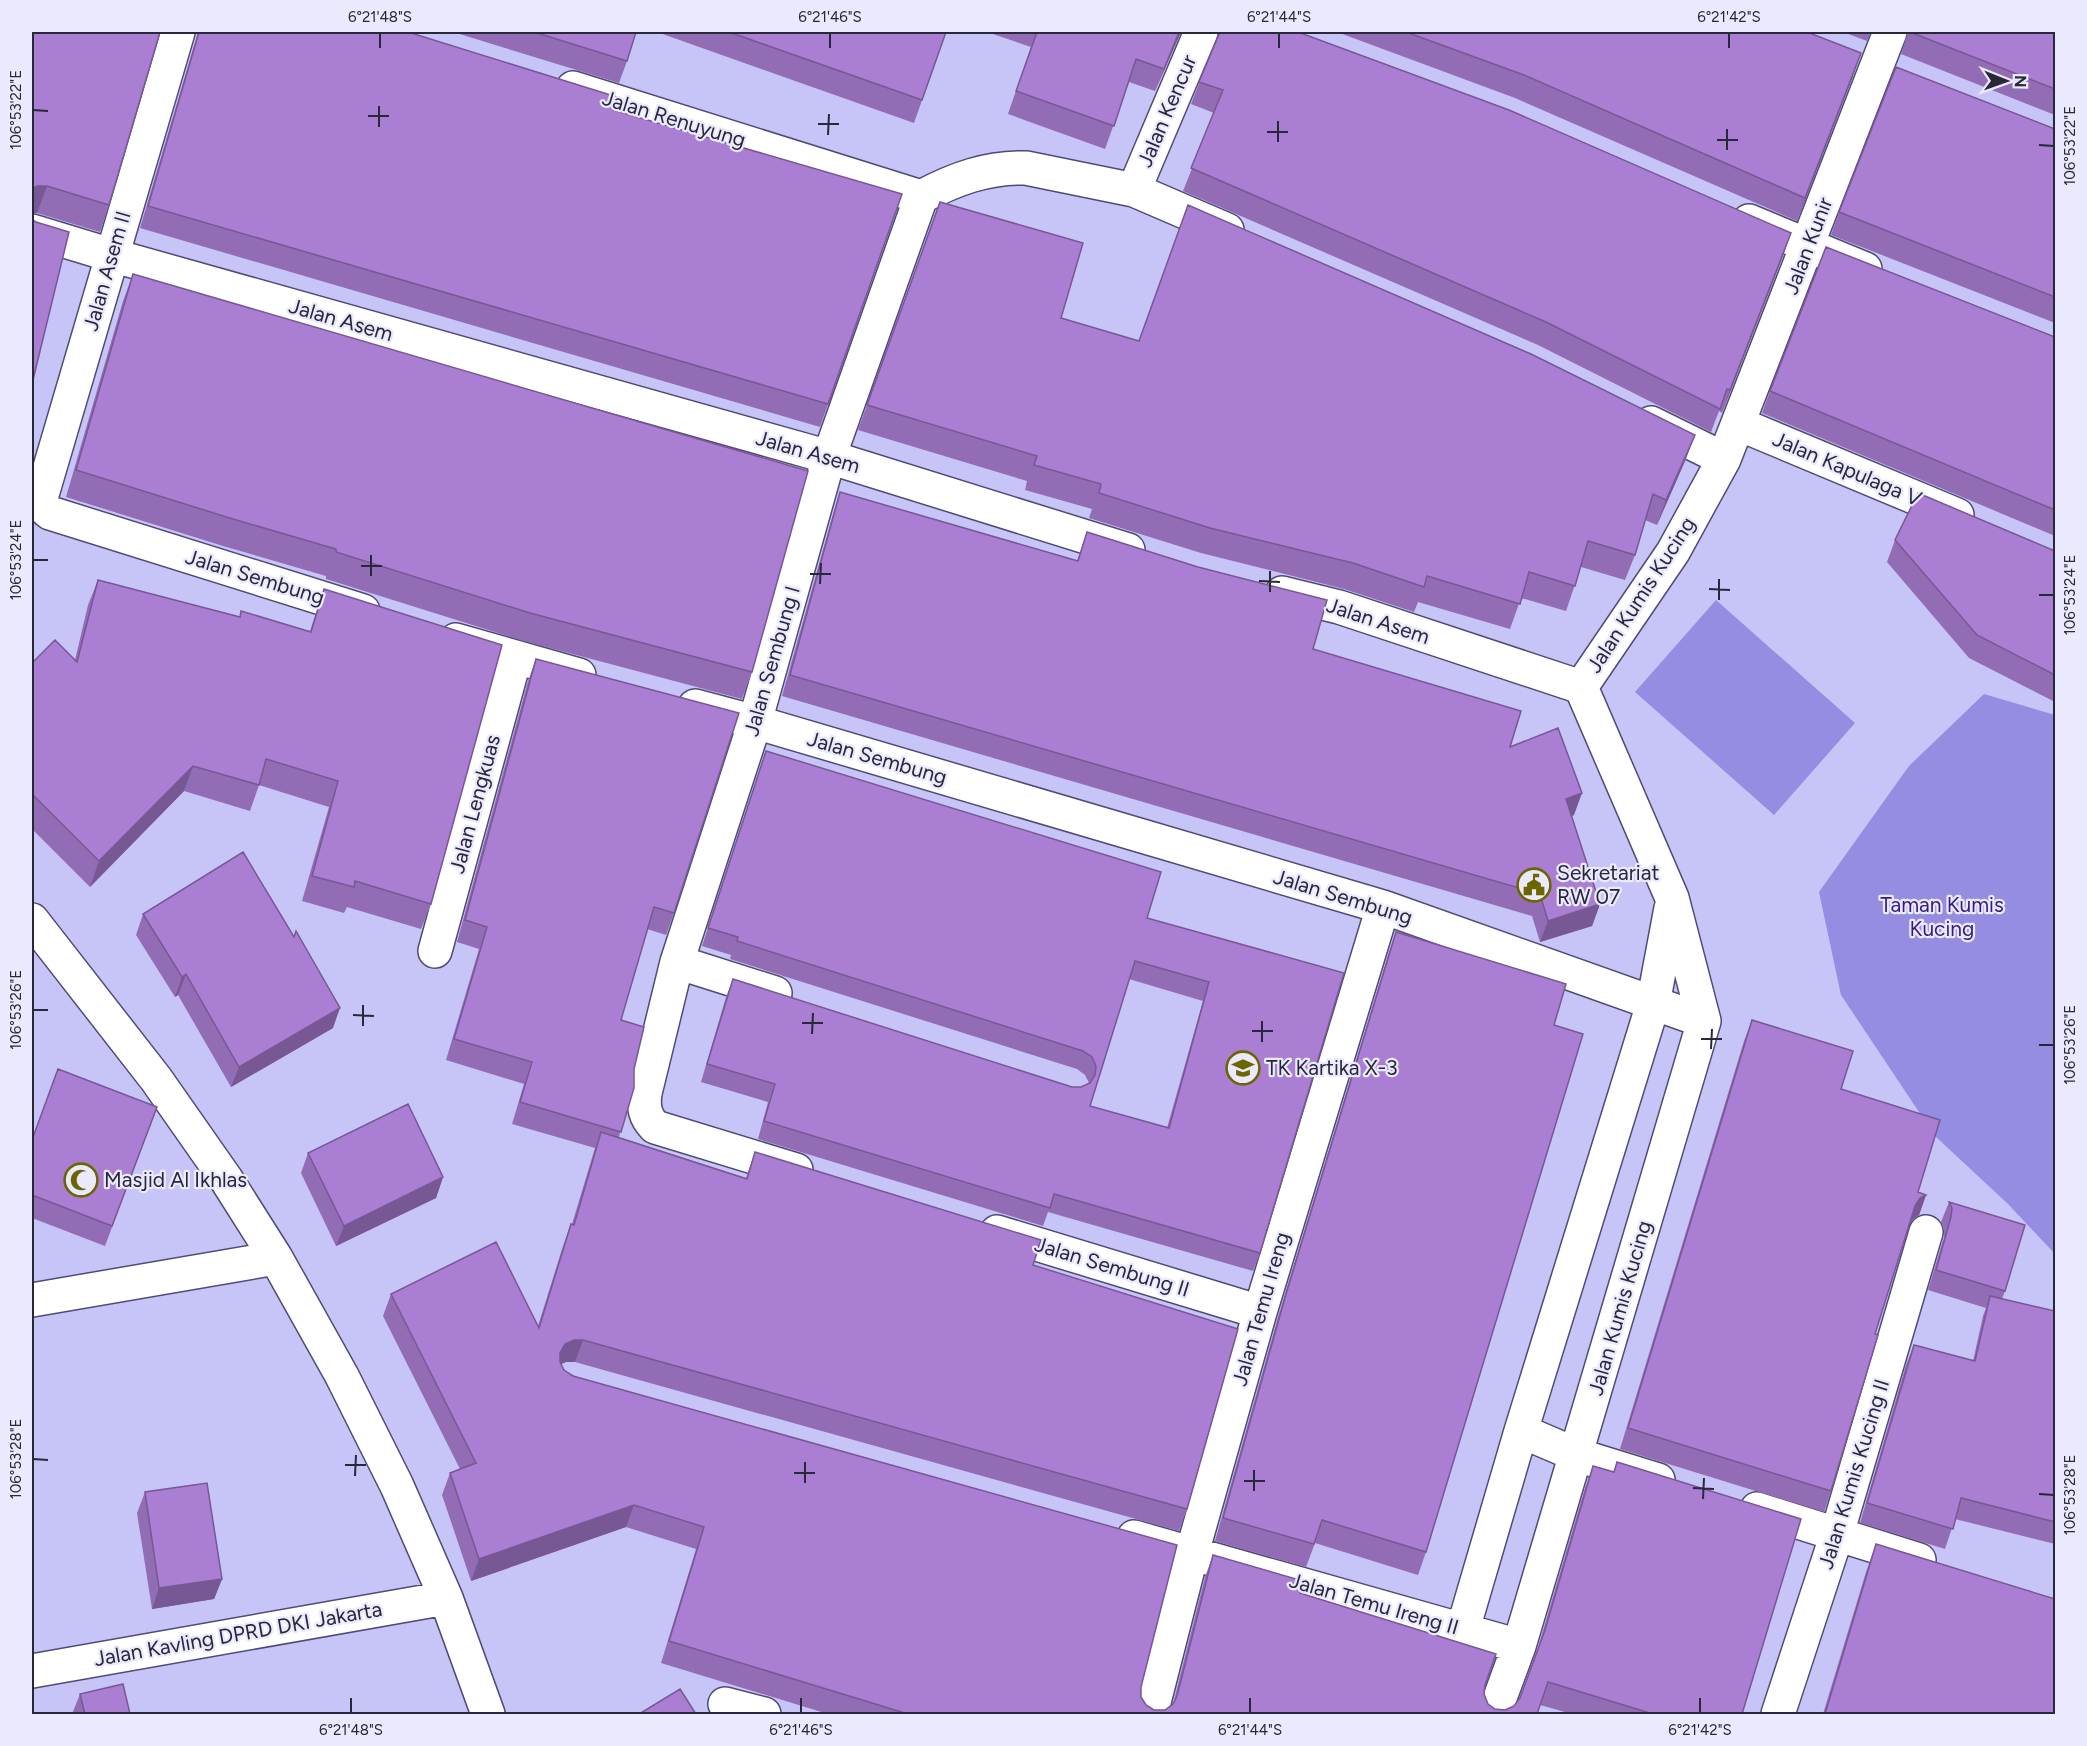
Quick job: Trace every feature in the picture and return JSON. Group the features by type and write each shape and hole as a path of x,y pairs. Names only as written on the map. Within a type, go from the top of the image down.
{"street":[{"name":"Jalan Asem II","path":"45,510 41,498 178,32"},
{"name":"Jalan Kencur","path":"1134,190 1201,32"},
{"name":"Jalan Kunir","path":"1724,459 1808,246 1888,70 1890,32"},
{"path":"1845,52 1888,70"},
{"name":"Jalan Renuyung","path":"550,81 921,197"},
{"path":"921,197 953,180 977,172 1010,167 1048,171 1134,190 1255,242"},
{"name":"Jalan Sembung I","path":"826,1179 655,1127 644,1111 645,1093 677,962 755,722 829,457 921,197"},
{"path":"1722,208 1808,246 1894,280"},
{"name":"Jalan Asem","path":"32,231 829,457 1151,557"},
{"path":"1622,408 1724,459"},
{"name":"Jalan Kapulaga V","path":"1739,424 1979,525"},
{"name":"Jalan Kumis Kucing","path":"1494,1714 1519,1646 1577,1455 1704,1021 1672,898 1581,687 1673,552 1724,459"},
{"name":"Jalan Sembung","path":"45,510 390,619"},
{"name":"Jalan Asem","path":"1251,585 1339,607 1581,687"},
{"path":"424,630 606,683"},
{"name":"Jalan Lengkuas","path":"435,951 515,658"},
{"name":"Jalan Sembung","path":"664,698 755,722 1383,907 1704,1021"},
{"path":"1463,1629 1521,1431 1653,1004 1672,898"},
{"name":"Jalan Temu Ireng","path":"1151,1714 1192,1553 1260,1312 1383,907"},
{"path":"32,920 156,1079 226,1179 276,1258 342,1377 397,1486 434,1601 488,1714"},
{"path":"677,962 801,1002"},
{"name":"Jalan Sembung II","path":"963,1221 1260,1312"},
{"name":"Jalan Kumis Kucing II","path":"1778,1714 1837,1534 1926,1232"},
{"path":"32,1300 276,1258"},
{"path":"1521,1431 1577,1455 1690,1489"},
{"path":"1724,1499 1946,1568"},
{"name":"Jalan Temu Ireng II","path":"1111,1531 1519,1646"},
{"name":"Jalan Kavling DPRD DKI Jakarta","path":"32,1671 434,1601"},
{"path":"724,1704 764,1714"}],"green space":[{"path":"1716,600 1855,723 1774,815 1635,692"},
{"name":"Taman Kumis Kucing","path":"1984,694 2055,715 2055,1254 2008,1204 1935,1136 1841,995 1819,892 1909,766"}],"building":[{"path":"32,32 160,32 109,205 47,186 37,186 32,189"},
{"path":"199,32 408,32 617,97 613,110 902,194 828,404 148,206"},
{"path":"534,32 636,32 627,61"},
{"path":"729,32 946,32 922,100"},
{"path":"1037,32 1179,32 1164,69 1136,59 1114,126 1016,91"},
{"path":"1220,32 1298,32 1509,110 1791,233 1730,390 1727,389 1720,409 1546,322 1191,168 1223,90 1199,82"},
{"path":"1406,32 1807,32 1861,53 1805,198 1524,75"},
{"path":"1910,32 2055,32 2055,89"},
{"path":"1896,67 2055,129 2055,297 1839,212"},
{"path":"940,202 1083,243 1061,318 1139,341 1188,205 1531,354 1695,435 1666,500 1653,494 1635,555 1588,541 1575,586 1529,572 1520,604 1427,576 1424,587 1353,563 1210,528 1099,493 1101,484 1034,465 1037,456 867,405"},
{"path":"32,219 69,232 32,384"},
{"path":"1826,247 2055,337 2055,510 1770,391"},
{"path":"133,274 808,471 752,672 530,613 336,552 336,549 76,470"},
{"path":"840,492 1078,561 1087,532 1198,567 1327,600 1313,649 1521,711 1510,747 1558,728 1582,793 1566,799 1600,904 1548,921 1540,894 790,675"},
{"path":"1918,493 2055,551 2055,675 1977,635 1895,540"},
{"path":"98,580 240,617 241,611 311,632 324,589 502,645 431,904 355,881 354,887 312,876 338,781 266,759 259,785 193,766 99,861 32,794 32,663 55,640 77,662"},
{"path":"536,659 739,713 674,913 654,907 621,1020 644,1027 634,1069 634,1088 621,1132 520,1102 532,1062 454,1039 487,927 465,920"},
{"path":"766,751 1161,872 1147,918 1344,973 1260,1253 1054,1194 1050,1208 764,1121 775,1084 707,1064 733,979 1072,1087 1081,1087 1090,1083 1095,1075 1096,1066 1092,1057 1083,1051 737,941 738,937 708,928","holes":["1135,961 1209,982 1169,1128 1090,1106"]},
{"path":"243,852 294,937 296,931 340,1008 239,1067 186,974 182,977 143,914"},
{"path":"1396,932 1566,984 1554,1025 1583,1034 1426,1552 1322,1520 1314,1544 1223,1518 1286,1294"},
{"path":"1752,1020 1853,1051 1841,1089 1940,1120 1918,1192 1926,1195 1920,1198 1915,1206 1875,1334 1878,1335 1831,1491 1628,1428"},
{"name":"Masjid Al Ikhlas","path":"58,1069 157,1107 112,1226 32,1195 32,1140"},
{"path":"408,1104 443,1177 344,1226 308,1153"},
{"path":"601,1132 747,1179 755,1152 1041,1240 1033,1265 1238,1329 1187,1509 583,1340 574,1340 565,1344 560,1353 560,1362 564,1370 573,1376 1177,1545 1141,1687 1141,1697 1146,1705 1154,1710 1165,1710 1173,1704 1177,1696 1213,1555 1303,1581 1300,1593 1496,1654 1484,1694 1488,1704 1495,1709 1505,1710 1514,1706 1520,1698 1545,1630 1593,1466 1614,1472 1617,1462 1801,1519 1742,1714 1653,1714 1548,1682 1537,1714 908,1714 669,1641 704,1527 634,1505 479,1559 450,1473 476,1463 391,1294 496,1242 539,1328 571,1224 574,1225"},
{"path":"1949,1202 2025,1225 2005,1291 1936,1270 1951,1217 1952,1208"},
{"path":"1990,1296 2055,1311 2055,1522 1961,1498 1953,1529 1867,1503 1914,1345 1975,1361"},
{"path":"207,1483 222,1579 159,1588 145,1492"},
{"path":"1876,1544 2055,1599 2055,1714 1825,1714"},
{"path":"123,1684 130,1714 85,1714 80,1694"},
{"path":"680,1689 696,1714 639,1714"}],"place":[{"name":"Sekretariat RW 07","path":"1534,885"},
{"name":"TK Kartika X-3","path":"1243,1068"},
{"name":"Masjid Al Ikhlas","path":"81,1180"}]}
